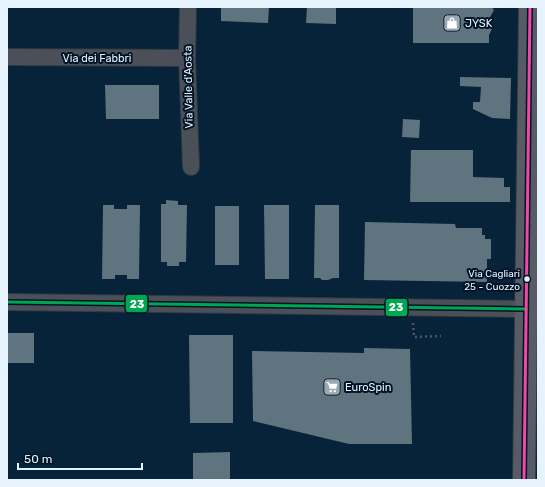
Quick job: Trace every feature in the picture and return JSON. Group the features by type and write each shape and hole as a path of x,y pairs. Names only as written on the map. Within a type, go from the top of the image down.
{"main road":[{"path":"524,480 530,7"}],"street":[{"name":"Via Valle d'Aosta","path":"188,7 187,58 191,167"},
{"name":"Via dei Fabbri","path":"7,57 187,58"},
{"path":"7,302 526,309"}],"path":[{"path":"413,307 414,337 441,336"}],"shaded area":[{"path":"7,7 538,7 538,480 7,480"}],"building":[{"path":"221,7 269,7 268,23 221,21"},
{"path":"307,7 336,7 336,24 306,23"},
{"name":"JYSK","path":"413,7 492,7 494,10 489,19 493,27 489,35 489,43 413,43"},
{"path":"460,77 511,78 510,119 492,118 473,109 473,102 480,102 481,87 460,86"},
{"path":"105,85 159,85 159,119 106,119"},
{"path":"403,119 420,120 419,138 402,137"},
{"path":"411,150 473,150 473,177 504,178 504,187 510,187 510,202 410,202"},
{"path":"166,200 178,201 178,205 187,205 186,262 179,262 179,266 167,266 167,262 161,262 161,204 166,204"},
{"path":"103,205 114,205 114,209 127,209 127,205 140,205 139,279 127,279 127,275 115,275 115,279 102,279"},
{"path":"264,205 289,205 289,279 265,279"},
{"path":"315,205 339,205 339,278 322,280 320,278 314,278"},
{"path":"215,206 239,206 239,265 215,265"},
{"path":"365,222 455,224 456,228 482,228 482,235 485,235 485,239 491,239 491,259 487,259 487,282 364,280"},
{"path":"7,333 34,333 34,363 7,363"},
{"path":"189,335 233,335 233,423 190,423"},
{"name":"EuroSpin","path":"364,348 410,349 412,444 349,444 253,421 252,351 364,353"},
{"path":"230,452 230,480 193,480 193,453"}],"transit line":[{"path":"524,480 530,7"},
{"name":"23","path":"7,302 526,309"}],"place":[{"name":"JYSK","path":"452,23"},
{"name":"Via Cagliari 25 - Cuozzo","path":"527,279"},
{"name":"EuroSpin","path":"332,387"}]}
